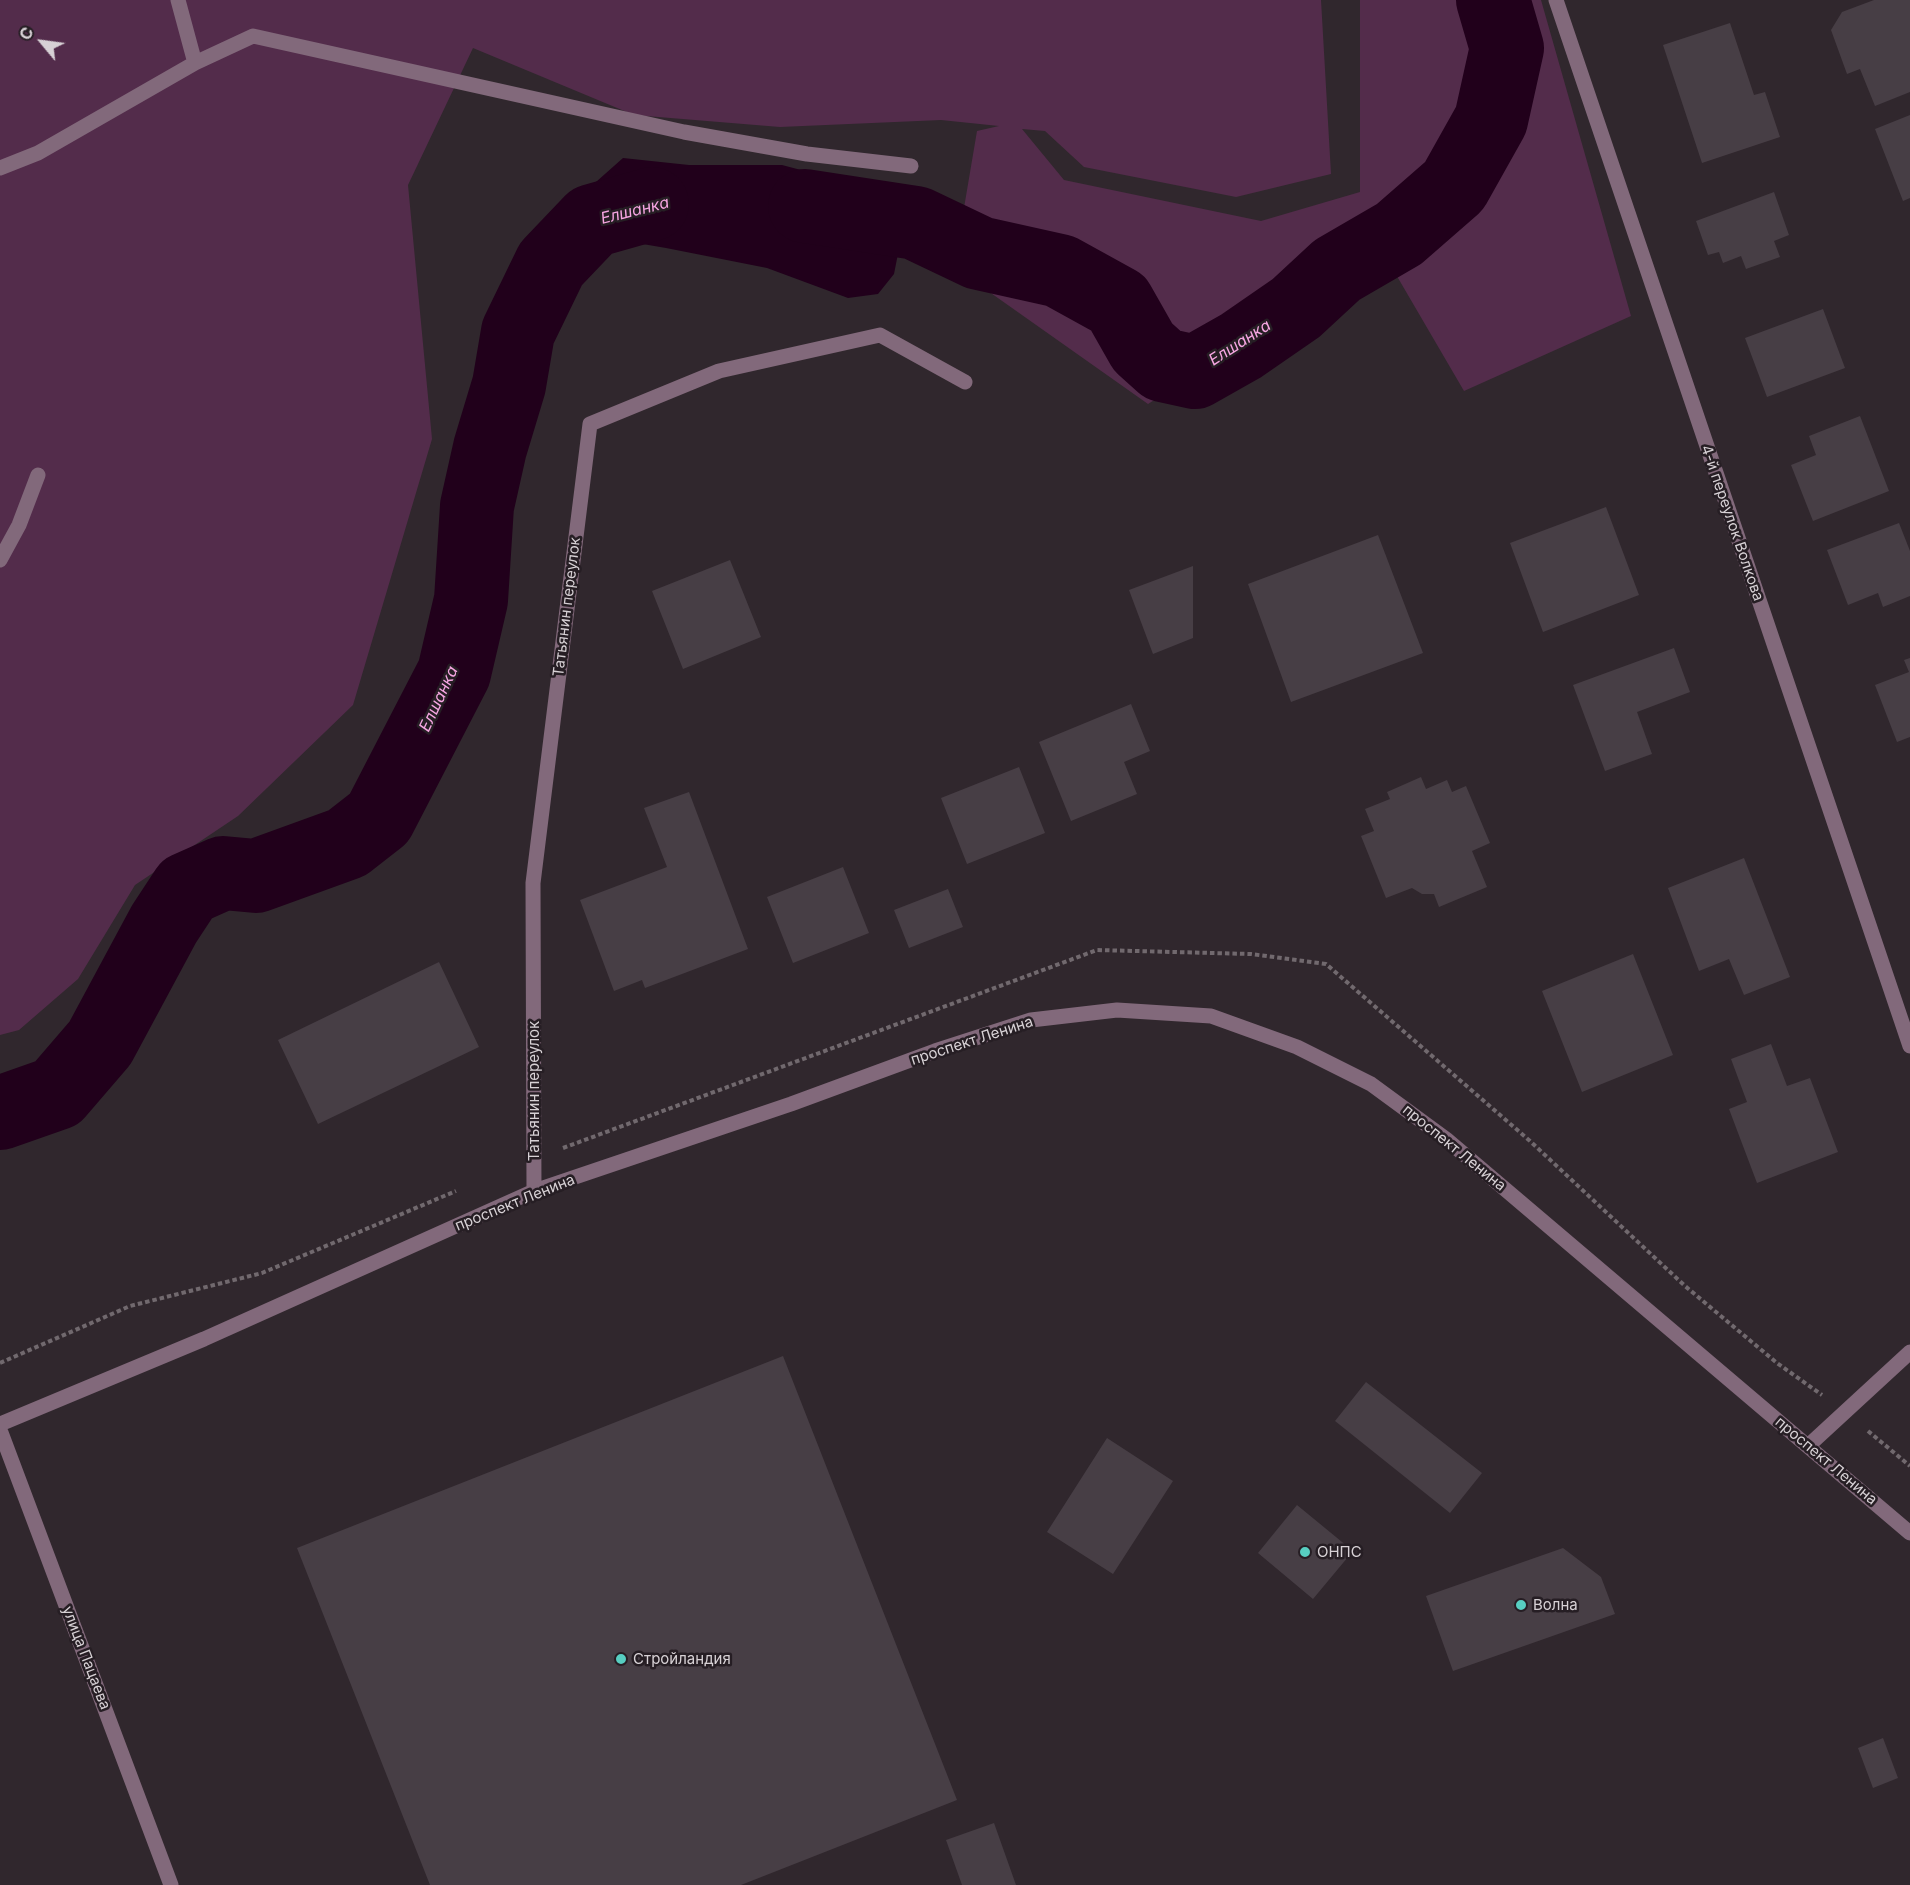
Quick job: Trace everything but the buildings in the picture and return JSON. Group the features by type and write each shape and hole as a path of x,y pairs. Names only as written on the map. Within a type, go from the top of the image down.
{"street":[{"path":"178,0 195,63"},
{"name":"4-й переулок Волкова","path":"1556,0 1910,1046"},
{"path":"0,168 38,153 195,63 253,36 684,132 807,154 911,166"},
{"name":"Татьянин переулок","path":"534,1191 533,883 590,424 719,371 880,335 965,382"},
{"path":"0,560 19,525 38,475"},
{"name":"проспект Ленина","path":"0,1424 204,1339 534,1191 790,1104 935,1051 1031,1020 1117,1010 1211,1016 1297,1047 1371,1084 1446,1139 1910,1533"},
{"path":"1808,1446 1910,1352"},
{"name":"улица Пацаева","path":"0,1430 171,1885"}],"path":[{"path":"534,1158 1097,950 1251,954 1326,964 1530,1141 1685,1286 1777,1363 1845,1412 1910,1466"},
{"path":"0,1363 130,1306 262,1273 458,1190"}],"shaded area":[{"path":"0,0 1321,0 1331,174 1236,197 1084,167 1045,131 1022,129 1064,180 1261,221 1360,192 1360,0 1541,0 1631,316 1464,391 1384,254 1148,404 954,267 977,131 999,126 941,120 780,127 634,115 473,48 408,185 432,439 353,705 238,816 135,885 78,979 19,1030 0,1035"}],"water":[{"path":"623,158 689,165 782,165 835,179 875,181 910,193 894,274 878,294 848,298 767,268 666,248 625,241 606,249 576,251 564,248 561,213"}],"waterway":[{"name":"Елшанка","path":"805,206 916,223 979,253 1060,271 1118,303 1143,347 1163,365 1195,372 1241,346 1296,308 1337,270 1399,234 1454,186 1491,120 1507,48 1493,0"},
{"name":"Елшанка","path":"0,1113 57,1093 100,1043 164,924 187,889 223,873 256,876 347,843 379,818 454,673 471,600 477,506 490,448 509,385 518,332 551,264 592,221 652,204"}],"place":[{"name":"ОНПС","path":"1305,1552"},
{"name":"Волна","path":"1521,1605"},
{"name":"Стройландия","path":"621,1659"}]}
